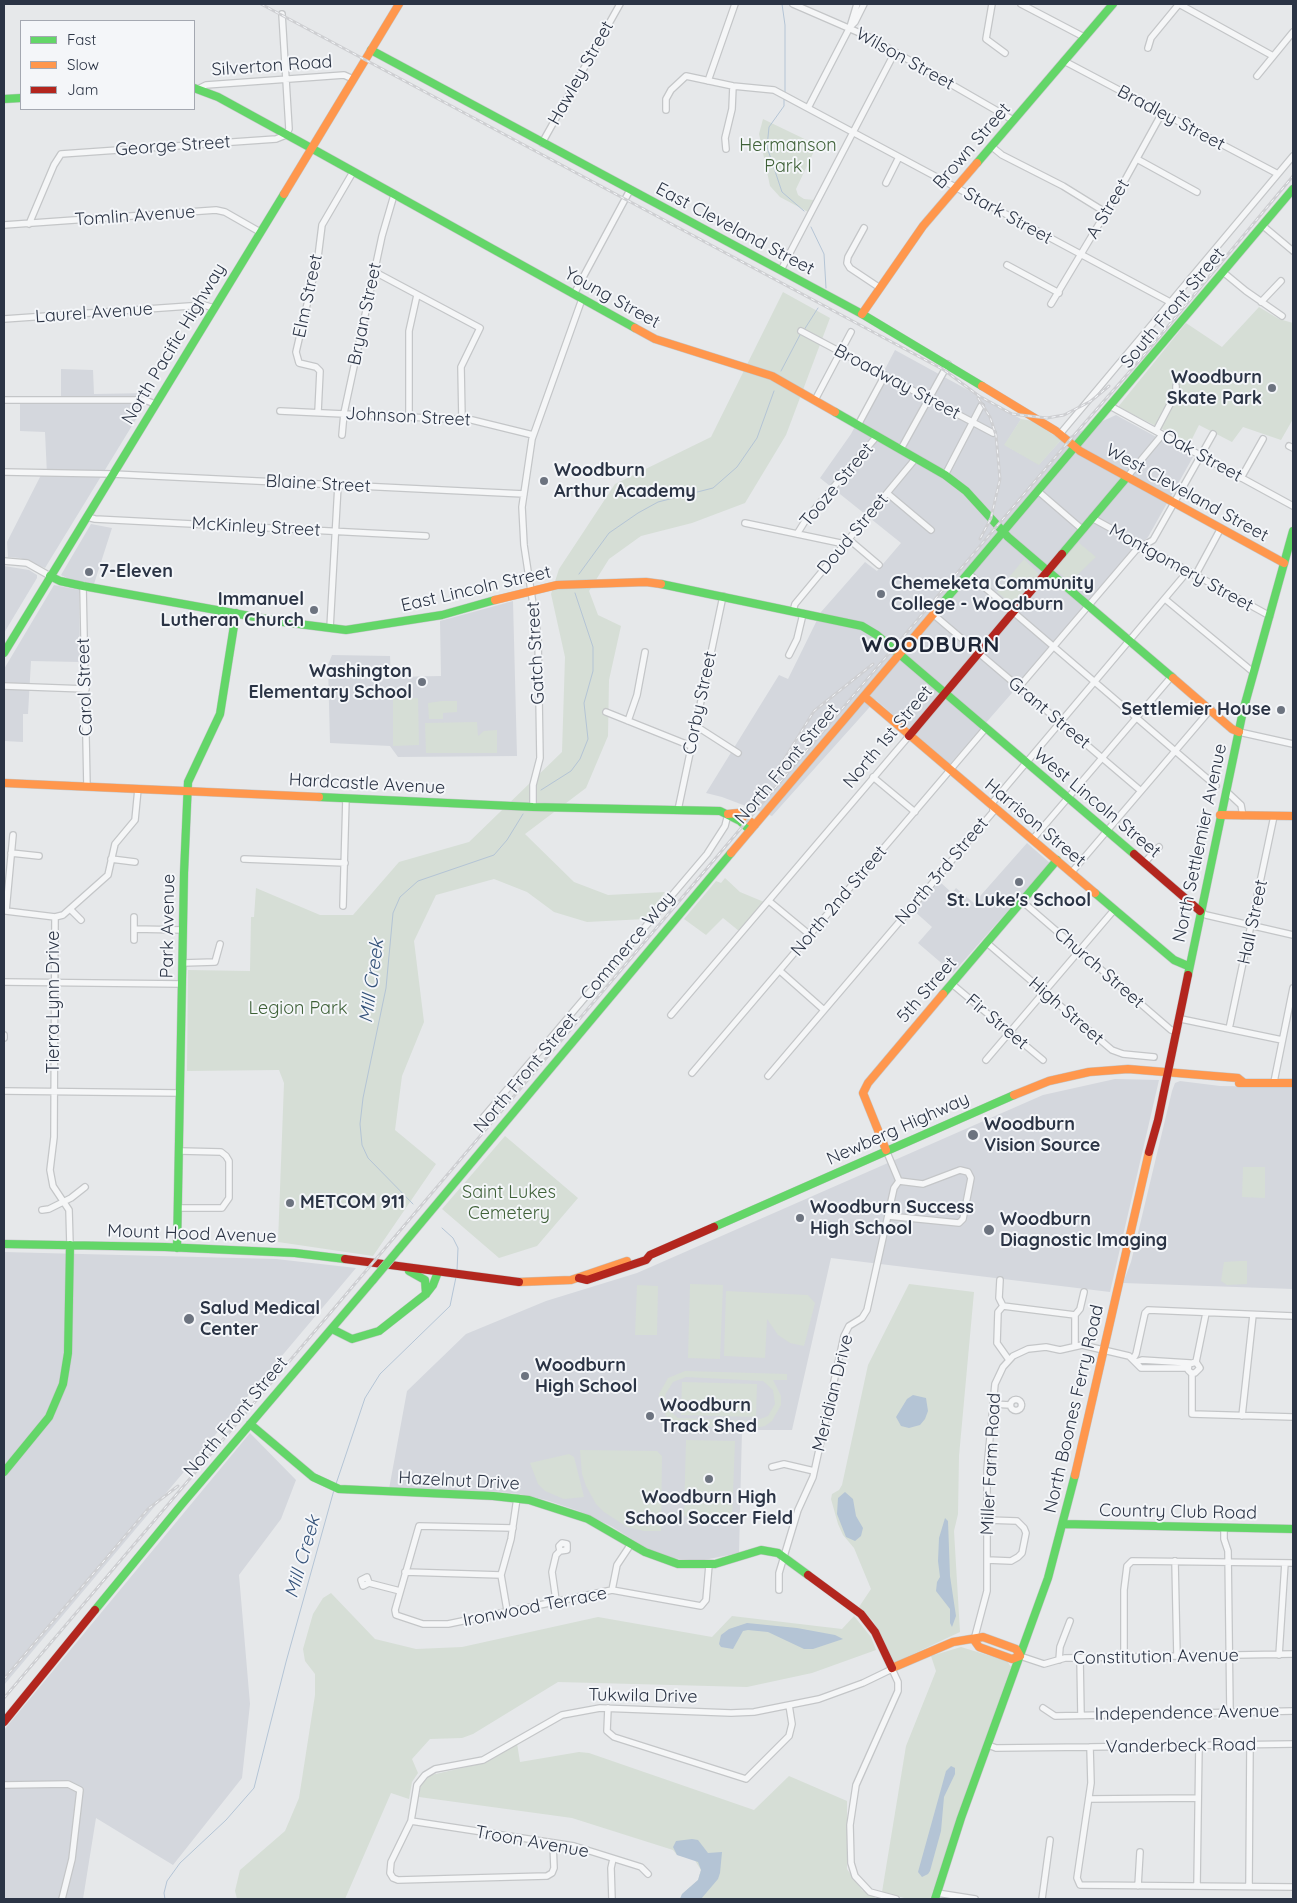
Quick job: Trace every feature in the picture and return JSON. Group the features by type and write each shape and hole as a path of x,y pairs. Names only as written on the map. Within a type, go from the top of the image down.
{"street":[{"name":"North Pacific Highway","path":"4,653 399,4"},
{"name":"Hawley Street","path":"542,142 620,4"},
{"path":"708,81 735,4"},
{"name":"Wilson Street","path":"793,4 850,28 1013,120"},
{"path":"808,108 850,28 857,4"},
{"path":"850,28 856,22 864,4"},
{"path":"992,4 986,40 1005,53"},
{"path":"1021,4 1084,38"},
{"name":"Brown Street","path":"862,314 919,230 1113,4"},
{"path":"1148,48 1151,38 1179,4 1273,56"},
{"path":"282,14 289,129 286,135"},
{"path":"1257,76 1293,32"},
{"name":"East Cleveland Street","path":"371,50 862,314 948,364 1060,434 1076,447"},
{"path":"781,270 895,52"},
{"name":"Bradley Street","path":"1064,61 1278,174"},
{"name":"Silverton Road","path":"196,88 206,85 344,75 353,79"},
{"name":"Stark Street","path":"666,110 667,97 683,78 691,76 733,86 770,88 1170,302"},
{"path":"726,149 725,138 732,109 733,86"},
{"name":"Young Street","path":"196,88 218,97 658,341 759,371 815,400 945,475 966,491 1004,533 1239,732"},
{"path":"4,100 20,98"},
{"name":"A Street","path":"1051,304 1162,113"},
{"name":"George Street","path":"29,224 60,155 276,139 286,135"},
{"path":"991,146 1002,155 1062,186 1105,212"},
{"path":"1060,434 1293,156"},
{"path":"886,183 899,157"},
{"path":"1137,159 1197,192"},
{"name":"Elm Street","path":"318,412 320,371 316,367 299,363 296,352 318,257 322,225 353,172"},
{"name":"South Front Street","path":"1076,447 1293,189"},
{"path":"574,294 630,190"},
{"name":"Bryan Street","path":"342,435 344,413 394,195"},
{"name":"Tomlin Avenue","path":"4,225 216,210 225,212 260,232"},
{"path":"1262,225 1293,251"},
{"path":"864,228 848,257 847,264 880,288"},
{"path":"1007,265 1058,293"},
{"path":"375,272 480,328 461,367 462,419"},
{"path":"1223,272 1260,302 1282,316"},
{"path":"1260,302 1281,281"},
{"path":"409,416 409,331 417,295"},
{"name":"Gatch Street","path":"533,806 533,786 540,758 538,640 523,534 524,494 533,435 582,299"},
{"name":"Laurel Avenue","path":"4,319 204,305 214,308"},
{"name":"Broadway Street","path":"801,331 993,433"},
{"path":"815,400 851,332"},
{"path":"901,450 948,364"},
{"path":"858,425 885,375"},
{"path":"1156,431 1176,393 1176,386"},
{"path":"4,400 126,399 144,400 156,404"},
{"path":"945,475 981,406"},
{"name":"Oak Street","path":"1110,406 1293,506"},
{"name":"Johnson Street","path":"280,411 462,419 481,421 533,435"},
{"path":"1019,688 1136,550 1153,540 1213,434"},
{"path":"1127,477 1162,435"},
{"name":"Tooze Street","path":"797,534 807,518 877,436"},
{"path":"1241,478 1263,439"},
{"name":"West Cleveland Street","path":"1076,447 1127,477 1284,562"},
{"name":"North Front Street","path":"4,1722 250,1424 1076,447"},
{"name":"Doud Street","path":"793,612 795,604 916,458"},
{"name":"Blaine Street","path":"4,472 113,474 524,494"},
{"name":"North 1st Street","path":"671,1015 1127,477"},
{"path":"330,628 338,485"},
{"path":"1038,492 1083,530"},
{"path":"887,493 931,530"},
{"name":"McKinley Street","path":"87,516 95,519 426,536"},
{"name":"Montgomery Street","path":"1092,518 1270,616"},
{"path":"745,523 797,534 852,542 879,565"},
{"path":"1195,576 1221,528"},
{"name":"North Settlemier Avenue","path":"1168,1073 1180,1019 1188,966 1239,732 1253,672 1293,531"},
{"path":"4,561 27,564 50,576"},
{"name":"North 3rd Street","path":"768,1076 992,812 994,802 1188,571"},
{"path":"969,574 1216,786"},
{"name":"East Lincoln Street","path":"50,576 60,581 83,586 236,614 355,630 436,616 532,590 561,585 652,582 868,628 900,656"},
{"name":"Carol Street","path":"83,586 88,787"},
{"name":"Corby Street","path":"678,810 723,596"},
{"path":"1164,599 1253,672"},
{"name":"Park Avenue","path":"177,1248 182,963 188,792 191,772 220,714 236,614"},
{"path":"789,656 803,614"},
{"name":"Grant Street","path":"934,616 1141,791"},
{"path":"628,721 637,695 645,652"},
{"name":"West Lincoln Street","path":"900,656 1206,916 1293,935"},
{"path":"1032,840 1172,676"},
{"path":"4,686 86,689"},
{"name":"Harrison Street","path":"864,697 1177,963 1188,966"},
{"path":"1071,873 1211,709"},
{"path":"606,712 691,746"},
{"path":"696,726 738,753"},
{"name":"North 2nd Street","path":"692,1073 986,729"},
{"path":"1239,732 1293,744"},
{"path":"873,777 915,812"},
{"name":"Hardcastle Avenue","path":"4,783 533,806 720,811 753,828"},
{"name":"Tierra Lynn Drive","path":"70,1245 70,1214 65,1201 53,1186 50,1177 54,1137 55,917 60,916 108,875 117,840 129,830 135,820 138,789"},
{"path":"1226,792 1241,805 1243,816"},
{"path":"343,906 346,798"},
{"name":"Commerce Way","path":"481,1120 707,854 725,826 728,814"},
{"path":"1220,815 1293,816"},
{"name":"Hall Street","path":"1229,1029 1274,816"},
{"path":"13,835 6,911 55,917"},
{"path":"1144,863 1159,847"},
{"path":"11,853 39,856"},
{"path":"111,859 135,862"},
{"path":"244,859 345,863"},
{"name":"5th Street","path":"886,1150 864,1102 864,1090 1056,860"},
{"path":"769,901 810,935"},
{"name":"Church Street","path":"1022,902 1171,1030 1177,1032"},
{"path":"70,908 80,920"},
{"path":"986,1060 1114,910"},
{"path":"134,917 134,940"},
{"path":"134,929 183,930"},
{"name":"High Street","path":"987,943 1112,1050 1123,1054 1154,1057"},
{"path":"182,963 215,962 220,944"},
{"path":"780,971 824,1010"},
{"path":"4,982 182,984"},
{"name":"Fir Street","path":"952,984 1043,1060"},
{"path":"1274,1082 1293,988"},
{"path":"1180,1019 1282,1040"},
{"name":"Newberg Highway","path":"379,1262 518,1282 554,1282 579,1278 644,1254 650,1255 1006,1098 1060,1078 1119,1069 1168,1073 1180,1078 1214,1083 1293,1083"},
{"name":"North Boones Ferry Road","path":"936,1896 1048,1578 1063,1524 1142,1177 1155,1135 1168,1073"},
{"path":"4,1091 180,1094"},
{"path":"886,1150 899,1181 923,1184 960,1170 968,1172 971,1178 963,1219 958,1223 888,1216"},
{"path":"178,1208 219,1208 226,1205 229,1198 229,1161 226,1156 221,1152 180,1151"},
{"name":"Meridian Drive","path":"779,1590 778,1576 798,1510 809,1488 814,1471 844,1336 849,1326 865,1315 894,1188 899,1181"},
{"path":"42,1210 65,1201 85,1187"},
{"name":"Mount Hood Avenue","path":"4,1244 295,1253 379,1262"},
{"path":"4,1472 49,1417 63,1384 68,1352 70,1245"},
{"path":"400,1266 423,1278 426,1283 426,1294"},
{"path":"332,1328 350,1338 371,1335 382,1329 426,1294 433,1285 438,1272"},
{"path":"1000,1280 999,1298 1002,1306"},
{"path":"1075,1346 1075,1315 1080,1308 1084,1292"},
{"path":"1002,1306 1075,1315"},
{"path":"1002,1306 998,1312 997,1342 998,1347 1009,1360 1017,1354 1032,1348 1060,1350 1075,1346 1104,1349 1127,1355 1134,1361 1142,1360 1192,1366"},
{"path":"1134,1361 1147,1311 1293,1316"},
{"path":"1206,1313 1192,1366 1192,1414 1293,1417"},
{"path":"1242,1416 1253,1315"},
{"name":"Miller Farm Road","path":"974,1640 986,1601 988,1560 987,1471 995,1384 999,1374 1009,1360"},
{"path":"993,1404 1010,1405"},
{"name":"Hazelnut Drive","path":"250,1424 306,1472 339,1489 517,1498 547,1504 576,1514 609,1530 652,1556 672,1562 709,1565 761,1550 774,1551 784,1556 865,1617 875,1632 898,1682 898,1691 854,1791 850,1825 851,1863 855,1876 867,1890 896,1899"},
{"path":"772,1467 784,1464 814,1471"},
{"path":"507,1610 501,1575 513,1528 517,1498"},
{"path":"987,1520 1017,1521 1026,1533 1022,1553 1018,1557 1011,1561 988,1560"},
{"name":"Country Club Road","path":"1063,1524 1293,1529"},
{"path":"369,1583 400,1591 419,1526 513,1528"},
{"path":"1224,1528 1228,1562 1230,1712"},
{"path":"612,1590 617,1565 631,1544"},
{"path":"556,1600 552,1572 556,1555 560,1551"},
{"path":"1124,1657 1123,1596 1126,1572 1130,1562 1139,1560 1293,1563"},
{"path":"1175,1561 1177,1656"},
{"path":"1279,1655 1285,1562"},
{"name":"Ironwood Terrace","path":"400,1591 396,1616 416,1622 442,1624 612,1590 697,1606 704,1604 706,1600 709,1565"},
{"path":"405,1572 501,1575"},
{"path":"1059,1660 1060,1647 1070,1621"},
{"name":"Tukwila Drive","path":"553,1842 554,1868 552,1873 547,1876 398,1880 393,1878 390,1864 411,1821 417,1785 427,1772 483,1760 562,1715 584,1709 608,1708 738,1714 788,1705 819,1699 863,1683 963,1639 974,1640 983,1637 1016,1649 1020,1656"},
{"name":"Constitution Avenue","path":"1020,1656 1044,1664 1080,1658 1293,1654"},
{"path":"1080,1658 1081,1715"},
{"path":"608,1708 607,1731 614,1736 746,1779 789,1736 792,1724 788,1705"},
{"name":"Independence Avenue","path":"1043,1708 1054,1716 1293,1711"},
{"name":"Vanderbeck Road","path":"988,1746 994,1748 1293,1744"},
{"path":"1249,1886 1250,1745"},
{"path":"1197,1886 1199,1746"},
{"path":"1090,1747 1089,1799 1078,1884 1085,1886 1293,1886"},
{"path":"4,1784 68,1784 80,1790 72,1859 62,1899"},
{"path":"1089,1799 1198,1798"},
{"name":"Troon Avenue","path":"411,1821 574,1846 641,1867 648,1874"},
{"path":"1042,1899 1050,1840"},
{"path":"1138,1886 1140,1852"},
{"path":"612,1899 611,1868 614,1858"},
{"path":"936,1896 975,1899"}],"shaded area":[{"path":"895,350 1021,419 1005,445 1039,464 1061,440 1116,415 1193,457 1148,537 950,764 876,700 772,816 706,793 779,675 788,679 821,612 865,562 877,571 901,543 820,478 851,434"},
{"path":"61,369 93,370 94,394 152,393 45,568 20,558 8,557 7,542 41,475 47,475 45,432 20,431 20,404 61,403"},
{"path":"91,524 112,528 94,584 71,580 61,575"},
{"path":"4,566 29,570 37,575 37,578 4,633"},
{"path":"54,585 79,590 80,662 31,661 28,714 23,714 23,742 4,741 4,669"},
{"name":"Washington Elementary School","path":"513,601 517,756 398,757 390,746 330,743 328,665 332,655 390,656 391,677 441,676 440,621"},
{"path":"1027,843 1050,863 953,973 918,943 932,927 913,910 939,881 952,893 956,888 974,903"},
{"path":"1115,1079 1159,1080 1110,1292 831,1258 792,1430 742,1430 739,1553 699,1561 670,1558 654,1553 611,1526 579,1511 520,1494 492,1491 389,1489 407,1391 466,1334 546,1301 637,1273 1043,1095"},
{"path":"1180,1081 1220,1086 1293,1087 1293,1289 1123,1283 1131,1262 1172,1091 1175,1083"},
{"path":"4,1252 276,1259 356,1268 4,1685"},
{"path":"250,1433 296,1480 281,1519 239,1575 250,1704 242,1778 173,1865 96,1818 83,1899 4,1899 4,1730"}],"green space":[{"name":"Hermanson Park I","path":"763,119 817,145 796,189 798,195 804,199 814,200 808,212 780,197 770,186 759,134"},
{"name":"Legion Park","path":"783,292 830,318 786,435 745,503 692,523 641,536 609,559 589,591 598,615 621,626 609,680 608,736 586,788 525,834 574,882 608,895 665,892 645,919 587,922 554,912 527,892 494,879 436,895 414,941 424,1022 402,1076 395,1130 436,1164 373,1256 278,1242 284,1083 279,1070 187,1071 188,970 250,971 251,917 254,917 256,888 320,915 353,915 399,862 469,842 562,752 565,657 551,594 559,569 615,484 711,437"},
{"path":"1259,307 1279,319 1293,323 1293,419 1281,440 1243,427 1232,442 1199,425 1190,443 1118,407 1186,323 1222,347"},
{"path":"1021,419 1033,421 1061,440 1039,465 1004,445"},
{"path":"1078,542 1096,557 1070,582 1055,569"},
{"path":"1024,559 1039,574 1014,604 997,592"},
{"path":"418,698 419,745 393,746 393,699"},
{"path":"457,701 457,712 443,713 443,719 429,719 428,703"},
{"path":"477,722 478,736 484,731 497,730 497,753 426,753 425,723"},
{"path":"725,878 740,892 764,902 739,931 723,918 706,935 684,919 716,881 721,883"},
{"name":"Saint Lukes Cemetery","path":"505,1136 578,1198 537,1246 499,1258 442,1209"},
{"path":"1243,1167 1265,1167 1265,1198 1242,1197"},
{"path":"1247,1261 1247,1284 1227,1285 1221,1281 1224,1262"},
{"path":"690,1284 723,1285 720,1359 688,1358"},
{"path":"909,1284 974,1292 959,1456 958,1514 954,1531 960,1632 894,1663 873,1621 859,1607 871,1589 854,1548 843,1535 838,1524 831,1499 832,1494 839,1490 842,1485 868,1365"},
{"path":"637,1285 658,1286 657,1335 635,1335"},
{"path":"726,1291 808,1295 815,1303 804,1346 790,1343 778,1335 767,1319 765,1358 724,1356"},
{"path":"685,1371 787,1374 787,1380 773,1380 781,1396 781,1405 772,1421 765,1426 756,1428 686,1426 668,1419 659,1403 659,1394 668,1378","holes":["686,1377 763,1381 773,1390 775,1404 768,1416 755,1421 678,1418 668,1409 665,1395 673,1382"]},
{"path":"682,1382 757,1384 756,1417 681,1415"},
{"name":"Woodburn High School Soccer Field","path":"686,1440 735,1441 732,1518 684,1516"},
{"path":"580,1450 657,1451 662,1456 661,1531 644,1531 627,1527 604,1512 596,1504 582,1474"},
{"path":"569,1454 574,1457 584,1497 564,1499 545,1491 538,1484 530,1463"},
{"path":"331,1593 375,1639 416,1649 462,1647 598,1617 712,1637 732,1616 842,1629 854,1616 871,1637 876,1650 812,1673 747,1687 558,1682 473,1734 462,1738 430,1739 412,1759 418,1773 412,1782 409,1799 391,1793 345,1899 237,1899 235,1891 240,1870 285,1831 299,1798 315,1695 315,1674 305,1661 303,1649 313,1614 323,1598"},
{"path":"961,1647 1007,1661 1011,1667 930,1899 908,1899 882,1892 906,1746 936,1671 931,1656"},
{"path":"517,1743 520,1762 579,1752 589,1753 754,1810 789,1776 847,1801 847,1869 862,1890 875,1897 874,1899 680,1899 682,1894 698,1880 701,1870 694,1859 677,1855 673,1850 572,1818 419,1797 421,1784 431,1775 484,1763"}],"water":[{"path":"913,1395 926,1398 928,1411 925,1419 920,1425 909,1428 901,1426 896,1417 907,1399"},
{"path":"845,1492 853,1499 856,1516 863,1528 861,1536 855,1541 846,1537 837,1514 838,1498"},
{"path":"945,1518 948,1521 950,1576 956,1616 952,1627 950,1623 950,1609 936,1591 937,1582 940,1577 938,1561 939,1538"},
{"path":"747,1623 797,1628 835,1635 843,1639 813,1649 804,1649 768,1632 748,1630 743,1631 733,1649 721,1647 719,1644 721,1635 729,1629"},
{"path":"951,1766 955,1768 955,1774 944,1797 941,1831 930,1871 922,1877 918,1872 946,1771"},
{"path":"698,1840 708,1853 722,1852 720,1873 718,1879 701,1899 680,1899 682,1894 698,1880 701,1870 698,1862 677,1855 673,1847 676,1841"}],"waterway":[{"name":"Mill Creek","path":"782,4 785,25 785,93"},
{"name":"Mill Creek","path":"784,99 784,106 769,127 767,147 782,192 804,211"},
{"name":"Mill Creek","path":"811,227 824,254 826,288"},
{"name":"Mill Creek","path":"804,330 818,308"},
{"name":"Mill Creek","path":"781,371 801,333"},
{"name":"Mill Creek","path":"579,574 609,533 638,513 658,502 713,488 737,467 757,438 774,391"},
{"name":"Mill Creek","path":"541,790 571,771 580,759 588,739 584,703 593,671 593,647 575,593"},
{"name":"Mill Creek","path":"413,1204 368,1158 362,1145 360,1124 363,1098 386,988 393,913 400,897 418,881 494,855 507,840 523,814"},
{"name":"Mill Creek","path":"442,1228 453,1238 458,1248 457,1271"},
{"name":"Mill Creek","path":"336,1484 365,1398 380,1374 450,1306 456,1277"},
{"name":"Mill Creek","path":"165,1899 164,1893 167,1881 180,1863 226,1820 254,1788 286,1662 334,1490"}],"railway":[{"path":"261,4 944,370 979,396 1012,414 1047,418 1064,415 1091,401 1109,386"},
{"path":"4,1698 1069,441 1145,354 1293,176"},
{"path":"978,398 990,417 996,435 1000,479 991,518 980,539"},
{"path":"780,766 814,711 873,664"},
{"path":"4,1679 148,1509 178,1486"}],"traffic: fast":[{"path":"977,163 1113,4"},
{"path":"371,50 862,314 982,386"},
{"path":"195,88 218,97 311,148"},
{"path":"4,99 20,98"},
{"path":"311,148 635,328"},
{"path":"942,604 1293,189"},
{"path":"4,653 284,194"},
{"path":"835,412 945,475 966,491 1008,537 1173,678"},
{"path":"1062,554 1127,477"},
{"path":"1188,975 1243,711 1293,531"},
{"path":"50,576 60,581 83,586 283,622 346,630 442,615 495,600"},
{"path":"661,584 862,626 877,635 1134,854"},
{"path":"177,1248 184,873 188,782 220,714 236,613"},
{"path":"319,797 533,807 720,811 740,821 750,830"},
{"path":"399,1249 731,853"},
{"path":"943,994 1057,860"},
{"path":"1095,893 1174,960 1188,966"},
{"path":"714,1227 1014,1095"},
{"path":"4,1244 165,1247 295,1253 345,1259"},
{"path":"4,1472 49,1417 63,1384 68,1353 70,1245"},
{"path":"373,1280 399,1249"},
{"path":"409,1271 425,1280 426,1294"},
{"path":"332,1329 352,1339 379,1331 426,1294 433,1285 438,1272"},
{"path":"95,1610 182,1504 373,1280"},
{"path":"250,1424 313,1477 339,1489 493,1496 529,1500 588,1519 645,1552 678,1564 715,1564 761,1550 778,1553 808,1575"},
{"path":"935,1899 961,1818 1048,1578 1075,1475"},
{"path":"1063,1524 1293,1529"}],"traffic: slow":[{"path":"284,194 399,4"},
{"path":"862,314 923,226 977,163"},
{"path":"635,328 655,339 772,376 835,412"},
{"path":"982,386 1056,431 1080,451 1284,563"},
{"path":"495,600 557,585 646,582 661,584"},
{"path":"731,853 942,604"},
{"path":"1173,678 1232,729 1239,732"},
{"path":"865,697 1095,893"},
{"path":"4,783 319,797"},
{"path":"728,814 738,813 755,825"},
{"path":"1220,815 1293,816"},
{"path":"886,1150 863,1093 868,1083 943,994"},
{"path":"1014,1095 1049,1081 1089,1072 1128,1069 1238,1078 1243,1082"},
{"path":"1239,1083 1293,1083"},
{"path":"1075,1475 1149,1152"},
{"path":"519,1282 571,1280 627,1261"},
{"path":"892,1668 953,1642 983,1637 1016,1649 1020,1656 1012,1659 979,1647 974,1640"}],"traffic: jam":[{"path":"909,736 1062,554"},
{"path":"1134,854 1200,911"},
{"path":"1149,1152 1158,1120 1188,975"},
{"path":"579,1278 587,1280 646,1260 650,1255 714,1227"},
{"path":"345,1259 519,1282"},
{"path":"808,1575 861,1614 875,1632 892,1668"},
{"path":"4,1722 95,1610"}],"place":[{"name":"Woodburn Skate Park","path":"1272,388"},
{"name":"Woodburn Arthur Academy","path":"544,481"},
{"name":"7-Eleven","path":"89,572"},
{"name":"Chemeketa Community College - Woodburn","path":"881,594"},
{"name":"Immanuel Lutheran Church","path":"314,610"},
{"name":"Washington Elementary School","path":"422,682"},
{"name":"Settlemier House","path":"1281,710"},
{"name":"St. Luke's School","path":"1019,882"},
{"name":"Woodburn Vision Source","path":"973,1135"},
{"name":"METCOM 911","path":"290,1203"},
{"name":"Woodburn Success High School","path":"800,1218"},
{"name":"Woodburn Diagnostic Imaging","path":"989,1230"},
{"name":"Salud Medical Center","path":"189,1319"},
{"name":"Woodburn High School","path":"525,1376"},
{"name":"Woodburn Track Shed","path":"650,1416"},
{"name":"Woodburn High School Soccer Field","path":"709,1479"}],"district":[{"name":"WOODBURN","path":"931,645"}]}
